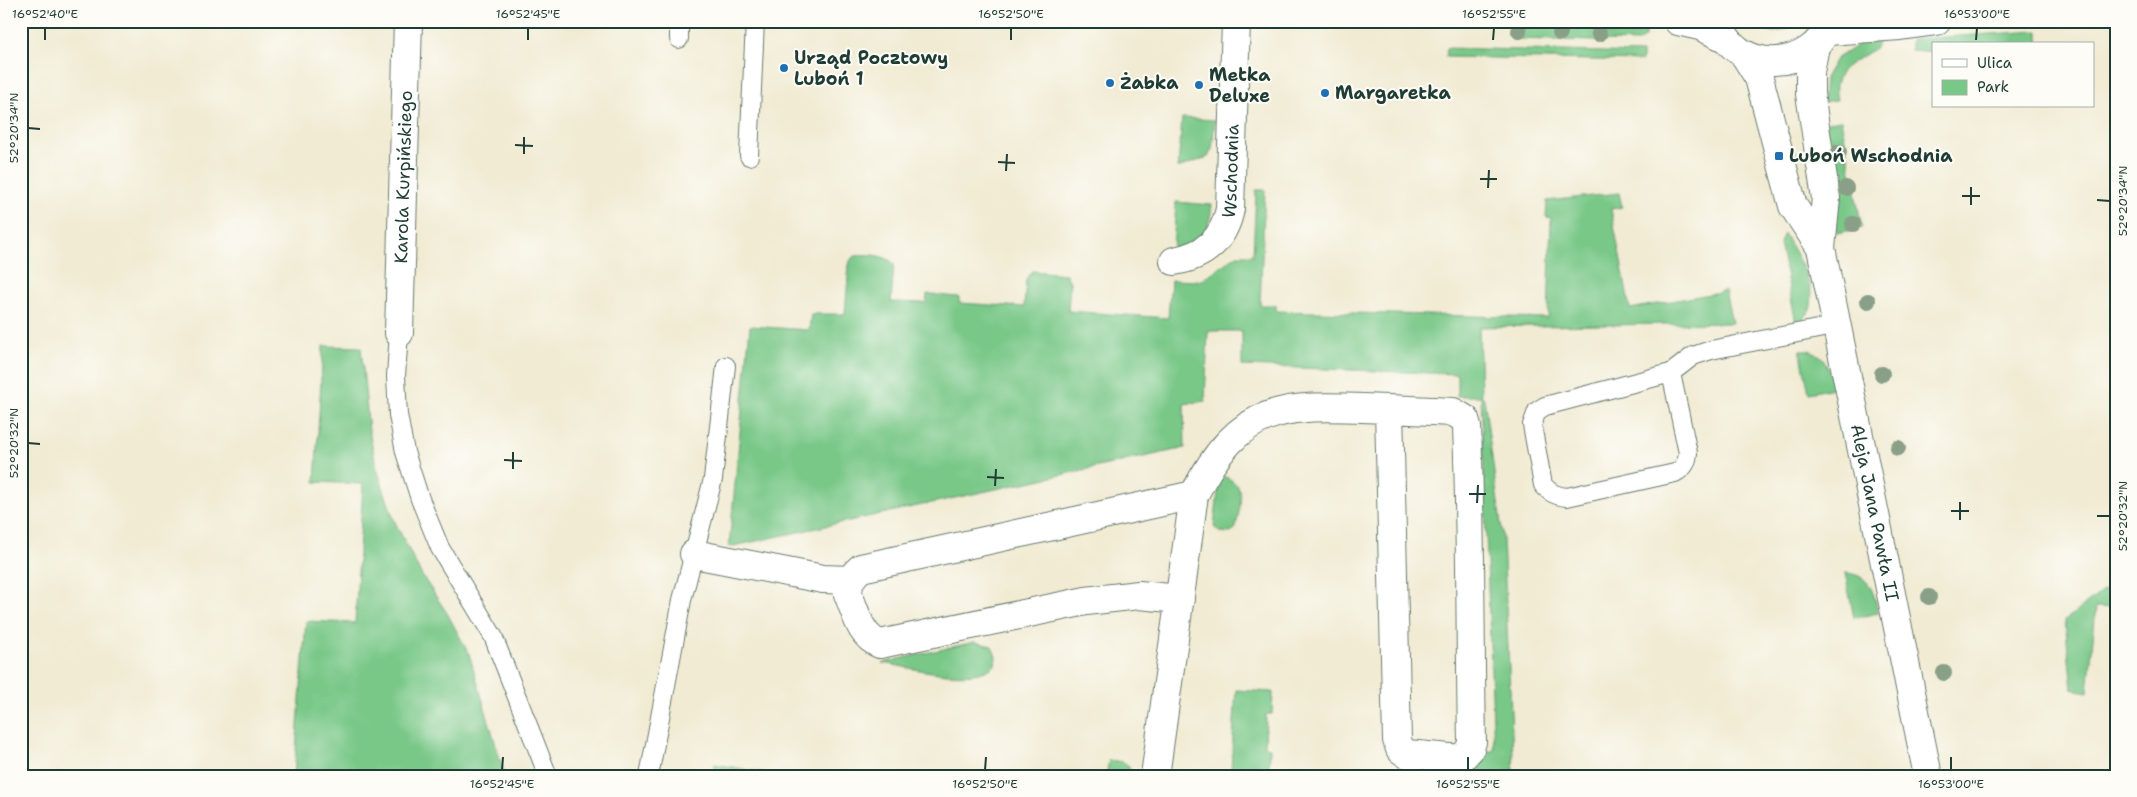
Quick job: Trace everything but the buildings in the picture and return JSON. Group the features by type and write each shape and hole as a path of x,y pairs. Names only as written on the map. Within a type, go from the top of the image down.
{"street":[{"name":"Karola Kurpińskiego","path":"398,333 408,21"},
{"name":"Wschodnia","path":"1174,261 1189,259 1203,252 1214,243 1227,221 1230,208 1236,21"},
{"path":"1678,21 1700,26 1730,38 1761,61 1780,62 1799,57 1824,33 1937,21"},
{"name":"Aleja Jana Pawła II","path":"1824,33 1810,72 1810,94 1826,198 1821,248 1928,776"},
{"name":"Aleja Jana Pawła II","path":"1730,38 1759,78 1793,206 1821,248"},
{"path":"1155,776 1194,495 1222,448 1251,424 1277,412 1307,406 1389,409 1453,412 1466,420 1471,521 1469,613 1472,742 1470,750 1461,759 1407,754 1400,749 1397,740 1389,409"},
{"path":"1180,598 1139,595 1086,601 880,644 872,641 865,634 848,594 850,580 861,568 1194,495"},
{"path":"694,554 822,579 850,580"}],"lane":[{"path":"679,21 679,39"},
{"path":"749,156 755,21"},
{"path":"1671,373 1688,453 1687,461 1683,468 1675,473 1567,497 1557,496 1548,492 1543,485 1532,425 1537,411 1545,406 1671,373 1693,356 1711,350 1838,325"},
{"path":"398,333 396,376 398,414 405,452 420,499 440,548 493,636 548,776"},
{"path":"649,776 682,600 713,480 726,366"}],"green space":[{"path":"1512,21 1609,21 1645,25 1645,37 1639,42 1512,39"},
{"path":"1752,21 1797,21 1787,29 1775,32 1762,29"},
{"path":"2039,31 2038,42 1932,42 1932,52 1911,50 1911,39"},
{"path":"1879,40 1870,52 1845,68 1839,76 1836,86 1837,100 1823,102 1825,78 1836,59 1859,44 1867,41 1875,43"},
{"path":"1446,48 1642,53 1642,61 1446,57"},
{"path":"1182,118 1215,120 1212,149 1208,157 1178,168"},
{"path":"1841,120 1862,228 1837,233 1824,123"},
{"path":"1256,190 1265,190 1260,305 1276,305 1276,311 1548,318 1551,218 1546,217 1547,201 1619,193 1622,207 1611,209 1630,309 1725,291 1732,323 1479,327 1481,395 1484,398 1503,539 1514,776 1453,776 1471,765 1483,751 1494,751 1481,396 1457,396 1457,374 1242,366 1242,331 1208,331 1205,401 1184,404 1185,448 729,547 750,326 809,330 811,314 845,314 849,265 852,258 860,255 882,257 894,264 891,302 926,303 927,294 959,297 959,303 1024,307 1026,279 1032,271 1066,274 1070,282 1068,311 1168,318 1171,280 1200,281 1237,255 1253,255"},
{"path":"1176,202 1212,205 1206,230 1202,235 1173,250"},
{"path":"1784,233 1803,268 1811,294 1811,306 1806,316 1796,323 1780,243"},
{"path":"323,346 361,347 369,431 377,469 394,520 421,574 447,613 469,654 505,776 294,776 306,621 355,623 363,484 315,482"},
{"path":"1800,350 1815,352 1825,361 1834,388 1809,393"},
{"path":"1223,476 1236,485 1240,498 1236,528 1231,533 1219,532 1214,527 1219,482"},
{"path":"1845,573 1853,574 1865,581 1875,598 1878,613 1854,618"},
{"path":"2116,581 2116,608 2096,607 2088,692 2072,689 2065,620"},
{"path":"974,642 992,646 996,657 995,665 985,671 957,675 882,663"},
{"path":"1236,690 1273,692 1272,714 1266,714 1265,747 1270,748 1269,771 1231,770"},
{"path":"1109,760 1123,762 1129,766 1131,776 1106,776"},
{"path":"715,764 783,776 712,776"}],"place":[{"name":"Urząd Pocztowy Luboń 1","path":"784,68"},
{"name":"Żabka","path":"1110,83"},
{"name":"Metka Deluxe","path":"1199,85"},
{"name":"Margaretka","path":"1325,93"},
{"name":"Luboń Wschodnia","path":"1779,156"}]}
